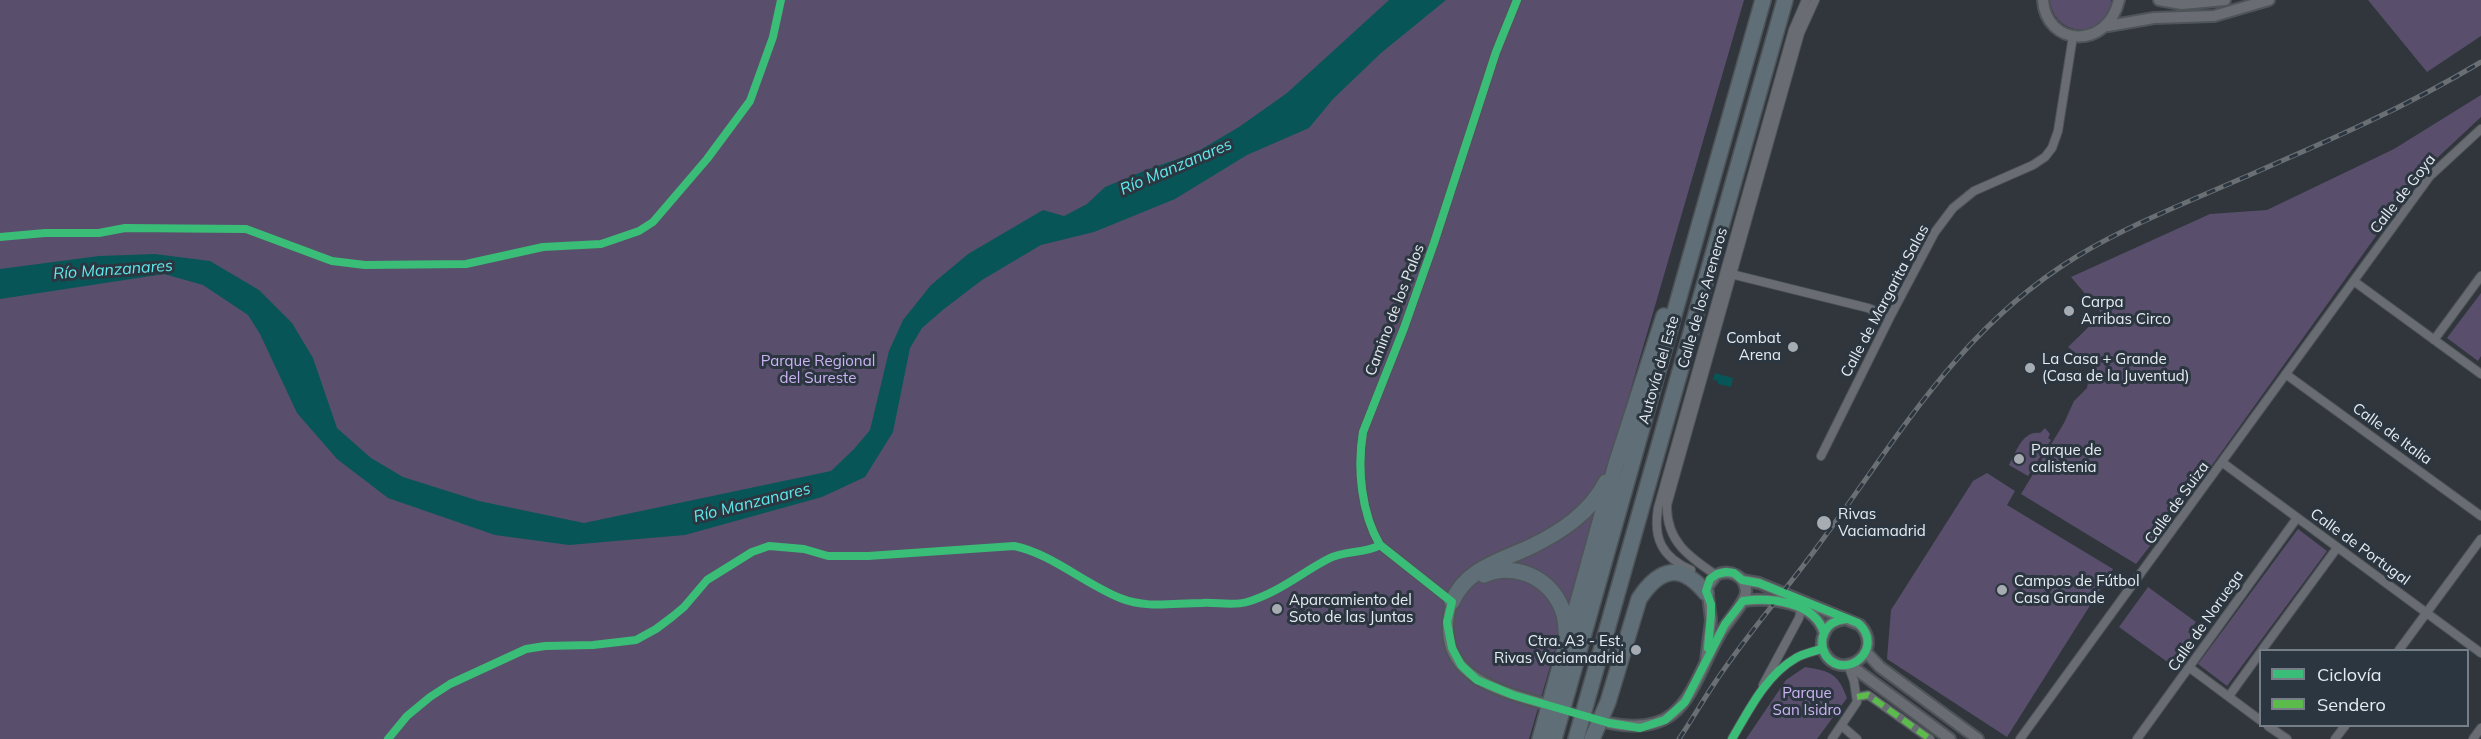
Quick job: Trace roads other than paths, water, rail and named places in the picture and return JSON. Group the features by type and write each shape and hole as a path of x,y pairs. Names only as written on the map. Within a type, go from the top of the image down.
{"highway":[{"name":"Autovía del Este","path":"1554,739 1763,0"},
{"name":"Autovía del Este","path":"1576,739 1785,0"},
{"path":"1540,739 1616,464 1672,292 1685,273"},
{"path":"1452,602 1458,589 1484,567 1532,546 1569,526 1597,500 1616,464"},
{"path":"1452,602 1475,578 1492,571 1515,570 1531,575 1547,585 1558,598 1565,616 1563,657"},
{"path":"1592,739 1608,702 1639,598 1646,588 1661,575 1676,572 1691,577 1708,594"}],"street":[{"name":"Camino de los Palos","path":"1452,602 1380,545 1364,491 1360,448 1363,432 1408,317 1502,34 1517,0"},
{"name":"Calle de los Areneros","path":"1708,594 1696,574 1677,564 1665,550 1655,526 1658,508 1793,30 1806,0"},
{"name":"Calle de los Areneros","path":"1716,575 1691,558 1673,537 1667,520 1667,505 1800,33 1815,0"},
{"path":"2108,26 2116,14 2119,0"},
{"path":"2159,0 2182,4 2225,0"},
{"path":"2041,1 2045,13 2056,28 2073,36 2086,36 2097,33 2108,26 2154,18 2214,16 2269,0"},
{"name":"Calle de Margarita Salas","path":"1821,456 1890,316 1935,232 1953,208 1974,191 2033,165 2045,157 2052,147 2058,131 2073,36"},
{"name":"Calle de Goya","path":"2355,282 2430,176 2481,129"},
{"path":"1731,274 1868,308 1890,316"},
{"path":"2434,340 2481,276"},
{"path":"2355,282 2480,372"},
{"name":"Calle de Suiza","path":"2020,739 2355,282"},
{"name":"Calle de Italia","path":"2287,375 2481,516"},
{"name":"Calle de Portugal","path":"2223,463 2481,653"},
{"name":"Calle de Noruega","path":"2137,739 2297,518"},
{"path":"2400,649 2481,539"},
{"path":"2263,649 2337,548"},
{"path":"1706,660 1711,620 1708,594 1716,575 1730,572 1742,580 1755,582 1858,623 1865,631 1868,640 1866,652 1859,660 1849,665"},
{"path":"1609,723 1641,728 1658,723 1672,715 1690,694 1706,660 1740,605 1746,591 1742,580"},
{"path":"1708,594 1722,611 1740,605 1770,600 1801,609 1817,619 1824,633 1823,648 1826,655 1834,662 1849,665 1950,739"},
{"path":"1452,602 1447,622 1448,632 1452,648 1466,670 1485,685 1541,703"},
{"path":"1732,739 1761,691 1801,609"},
{"path":"1824,633 1833,623 1846,619"},
{"path":"1761,691 1792,660 1823,648"},
{"path":"1866,652 1880,668 1978,739"},
{"path":"2229,696 2259,655"},
{"path":"1832,739 1857,702 1849,665"},
{"path":"2190,668 2259,719"},
{"path":"1857,697 1868,695 1930,739"},
{"path":"1842,726 1857,739"},
{"path":"2269,727 2287,739"},
{"path":"2335,739 2344,727"},
{"path":"2473,739 2481,728"}],"water":[{"name":"Río Manzanares","path":"1389,0 1446,0 1381,53 1333,99 1309,128 1247,155 1175,199 1094,232 1041,245 982,280 922,328 910,348 893,432 865,477 822,497 685,535 569,545 495,535 388,498 337,459 297,413 260,334 248,315 203,285 164,274 0,299 0,269 99,256 155,254 210,261 259,290 292,323 313,358 337,428 371,458 403,477 479,501 584,523 831,471 870,430 889,351 903,320 931,285 968,254 1043,210 1064,216 1087,204 1105,187 1195,153 1239,127 1287,93"},
{"path":"1715,373 1733,378 1731,387 1718,384 1718,381 1713,380"}],"tunnel":[{"path":"1556,707 1607,722"}],"railway":[{"path":"1679,739 1726,667 1815,550 1931,390 1996,318 2034,286 2076,257 2115,235 2361,125 2481,62"}],"place":[{"name":"Carpa Arribas Circo","path":"2069,311"},
{"name":"Combat Arena","path":"1793,347"},
{"name":"La Casa + Grande (Casa de la Juventud)","path":"2030,368"},
{"name":"Parque de calistenia","path":"2019,459"},
{"name":"Rivas Vaciamadrid","path":"1824,523"},
{"name":"Campos de Fútbol Casa Grande","path":"2002,590"},
{"name":"Aparcamiento del Soto de las Juntas","path":"1277,609"},
{"name":"Ctra. A3 - Est. Rivas Vaciamadrid","path":"1636,650"}],"park label":[{"name":"Parque Regional del Sureste","path":"818,370"},
{"name":"Parque San Isidro","path":"1807,702"}]}
